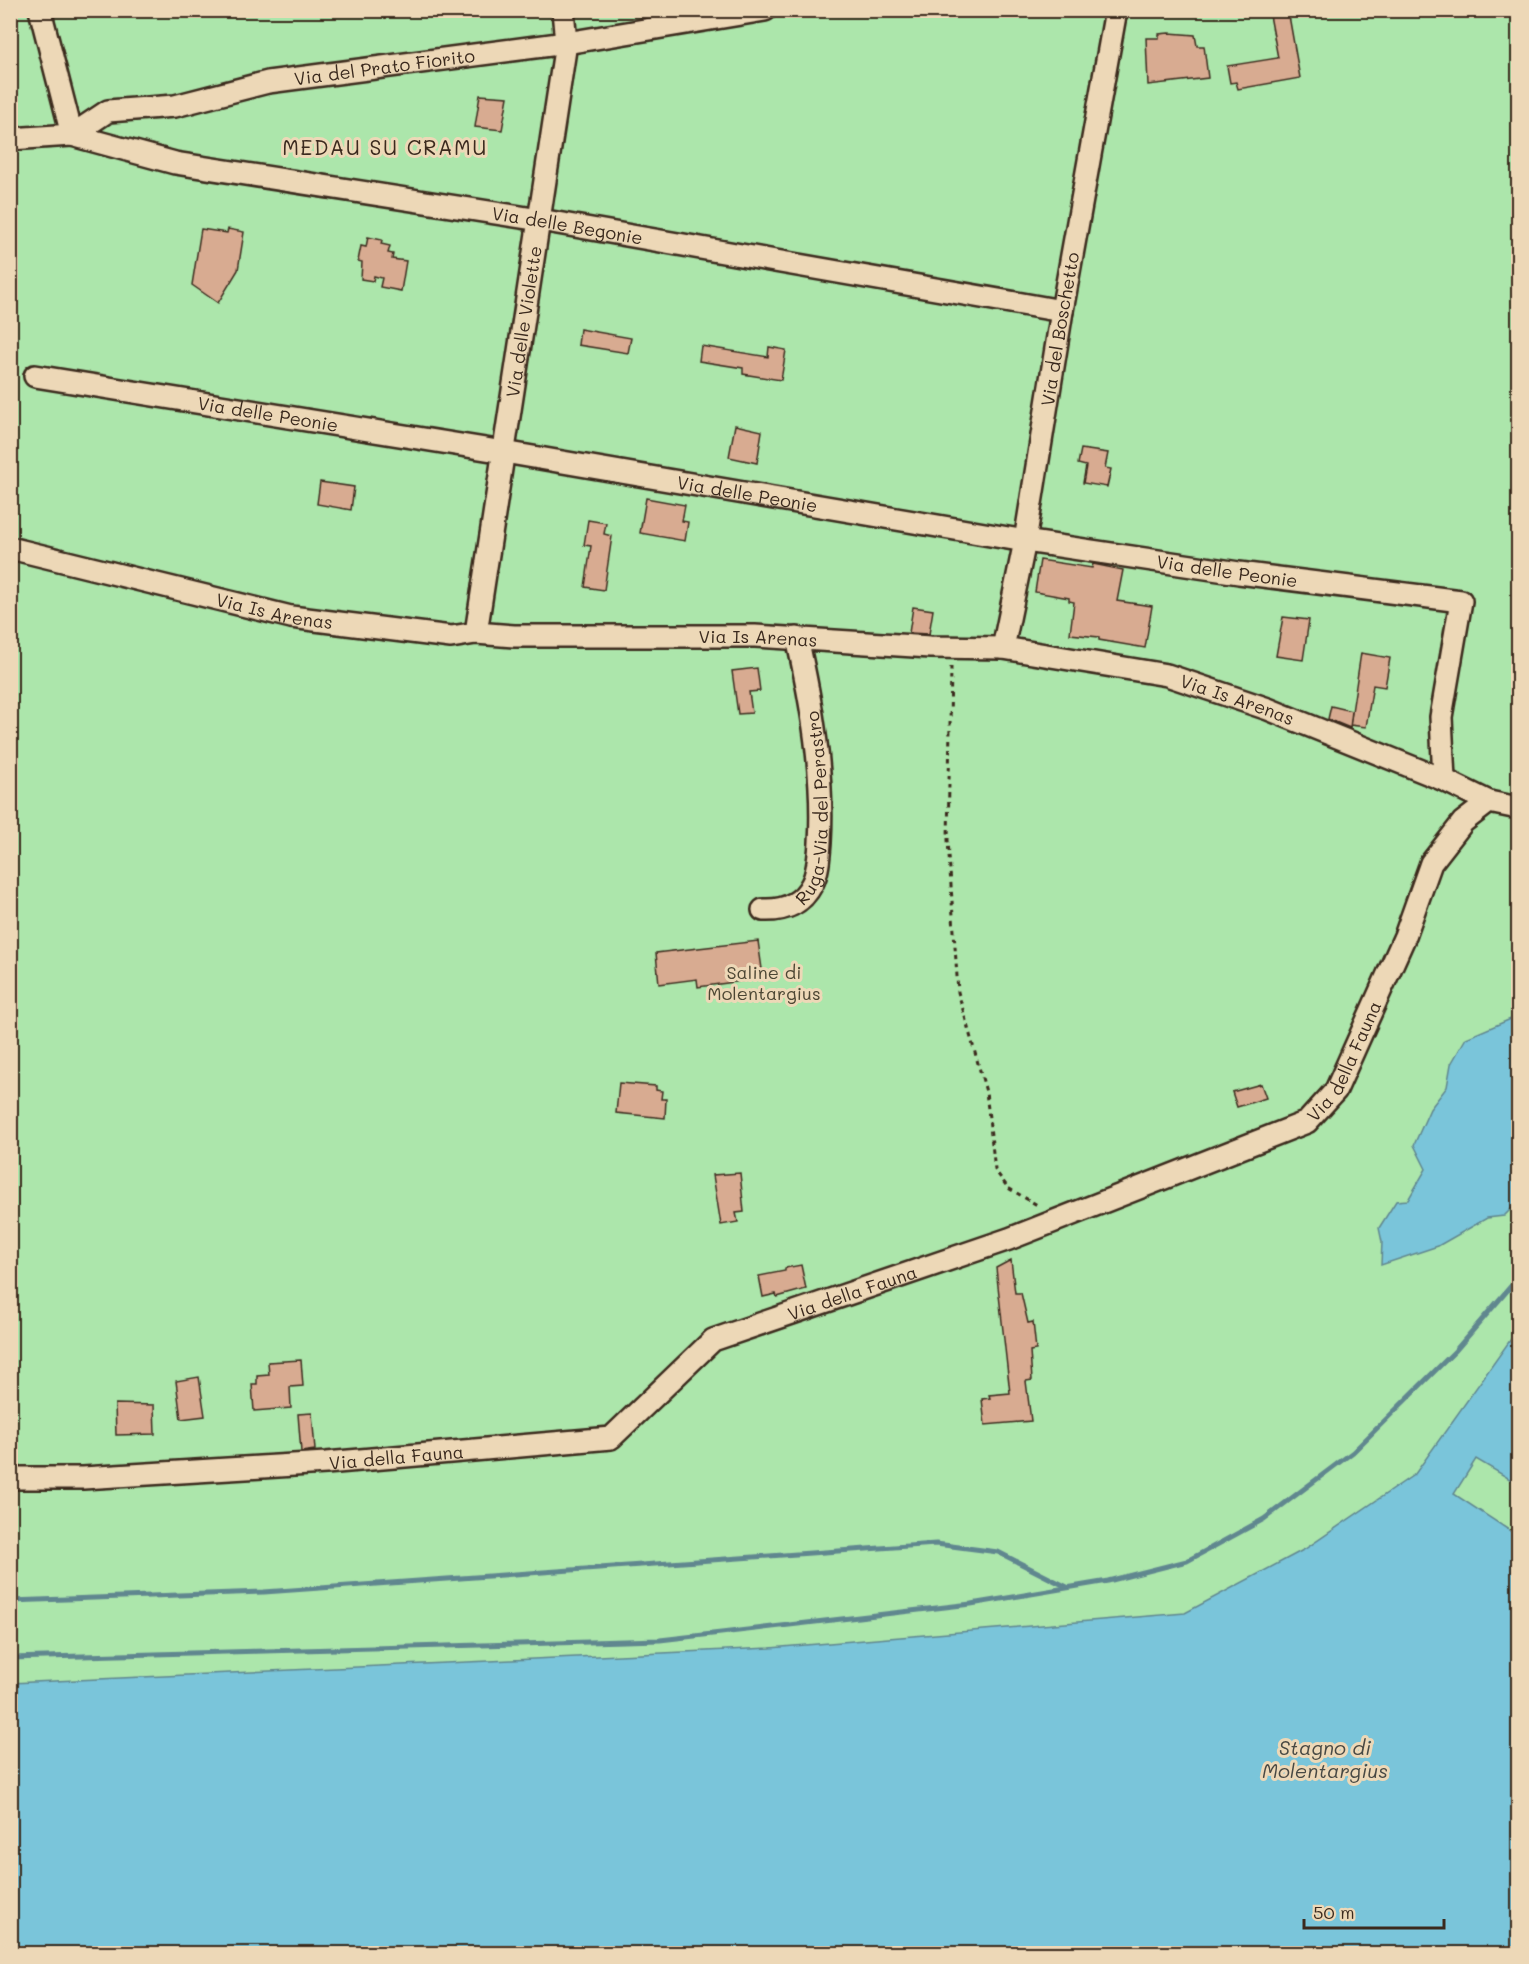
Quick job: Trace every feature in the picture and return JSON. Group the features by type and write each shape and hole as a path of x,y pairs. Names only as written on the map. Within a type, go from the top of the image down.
{"street":[{"path":"40,10 72,135"},
{"name":"Via delle Violette","path":"476,633 566,43 563,10"},
{"name":"Via del Prato Fiorito","path":"10,139 72,135 108,111 175,106 268,82 566,43 765,10"},
{"name":"Via del Boschetto","path":"1003,648 1024,541 1062,311 1116,10"},
{"name":"Via delle Begonie","path":"72,135 176,163 540,220 1062,311"},
{"name":"Via delle Peonie","path":"35,376 504,452 1024,541 1239,573 1461,601 1441,717 1444,780"},
{"name":"Via Is Arenas","path":"10,548 291,617 451,637 476,633 514,636 755,636 1003,648 1167,675 1268,709 1444,780 1489,802"},
{"name":"Ruga-Via del Perastro","path":"763,910 778,910 799,902 813,884 819,857 821,824 817,766 809,691 797,638"},
{"path":"1489,802 1518,808"},
{"name":"Via della Fauna","path":"10,1478 83,1478 326,1463 611,1438 713,1340 1009,1239 1307,1122 1336,1090 1405,936 1431,863 1463,822 1489,802"}],"path":[{"path":"951,647 948,840 958,992 986,1092 995,1170 1008,1188 1040,1207 1047,1224"}],"green space":[{"name":"Saline di Molentargius","path":"11,11 1518,11 1518,1953 11,1954"}],"water":[{"path":"1518,1016 1518,1202 1504,1216 1487,1218 1438,1246 1381,1265 1382,1242 1379,1228 1396,1201 1408,1200 1426,1169 1414,1145 1430,1109 1447,1087 1451,1064 1466,1038"},
{"name":"Stagno di Molentargius","path":"1518,1329 1518,1484 1476,1459 1454,1494 1518,1536 1518,1953 11,1953 11,1683 770,1648 1185,1613 1305,1549 1415,1474"}],"building":[{"path":"1269,10 1288,10 1300,78 1238,89 1236,82 1230,83 1227,66 1278,58"},
{"path":"1159,34 1195,35 1197,46 1204,46 1208,78 1148,85 1146,38 1159,38"},
{"path":"480,95 508,97 502,130 475,127"},
{"path":"201,229 227,233 228,229 244,232 238,270 218,303 192,285"},
{"path":"368,237 382,240 381,244 390,246 388,253 393,254 392,259 406,261 401,291 380,287 382,278 374,276 373,281 361,279 362,262 358,261 361,246 366,247"},
{"path":"580,329 631,338 628,353 578,345"},
{"path":"701,346 768,357 769,347 786,350 781,380 743,374 743,368 699,361"},
{"path":"735,425 762,431 757,463 729,457"},
{"path":"1081,449 1108,453 1105,468 1111,469 1107,487 1083,483 1086,466 1078,464"},
{"path":"320,482 354,487 351,510 317,504"},
{"path":"646,498 685,505 682,521 688,522 685,541 640,533"},
{"path":"588,520 606,523 604,534 612,536 604,590 585,587 591,546 584,545"},
{"path":"1040,560 1092,568 1093,564 1123,570 1117,601 1152,606 1145,648 1099,640 1099,637 1070,634 1074,602 1069,601 1069,598 1035,592"},
{"path":"913,607 933,610 929,634 909,633"},
{"path":"1283,617 1309,620 1303,660 1276,656"},
{"path":"1361,653 1390,658 1385,687 1373,685 1366,727 1350,725"},
{"path":"757,668 760,691 749,692 752,713 738,714 732,671"},
{"path":"1331,706 1352,711 1350,728 1328,719"},
{"path":"758,941 762,969 755,970 756,979 698,987 697,979 659,984 656,953"},
{"path":"619,1083 656,1086 656,1090 662,1091 661,1099 666,1099 665,1118 616,1113"},
{"path":"1261,1084 1266,1098 1237,1107 1232,1092"},
{"path":"740,1173 744,1212 736,1213 738,1222 721,1225 713,1175"},
{"path":"1011,1260 1015,1293 1021,1293 1028,1323 1033,1322 1036,1350 1030,1351 1032,1380 1026,1381 1031,1421 985,1425 982,1399 990,1398 989,1395 1010,1393 996,1268"},
{"path":"801,1265 806,1289 777,1297 776,1294 763,1297 759,1276"},
{"path":"301,1360 303,1386 290,1387 291,1408 254,1411 252,1384 257,1384 257,1376 269,1375 268,1362"},
{"path":"199,1377 205,1416 181,1419 176,1381"},
{"path":"115,1404 154,1405 155,1434 116,1435"},
{"path":"312,1413 315,1450 301,1452 298,1414"}],"waterway":[{"path":"10,1658 660,1640 971,1604 1108,1581 1187,1561 1264,1519 1353,1452 1455,1351 1518,1278"},
{"path":"10,1601 264,1592 936,1544 998,1552 1067,1587"}],"district":[{"name":"MEDAU SU CRAMU","path":"385,146"}]}
